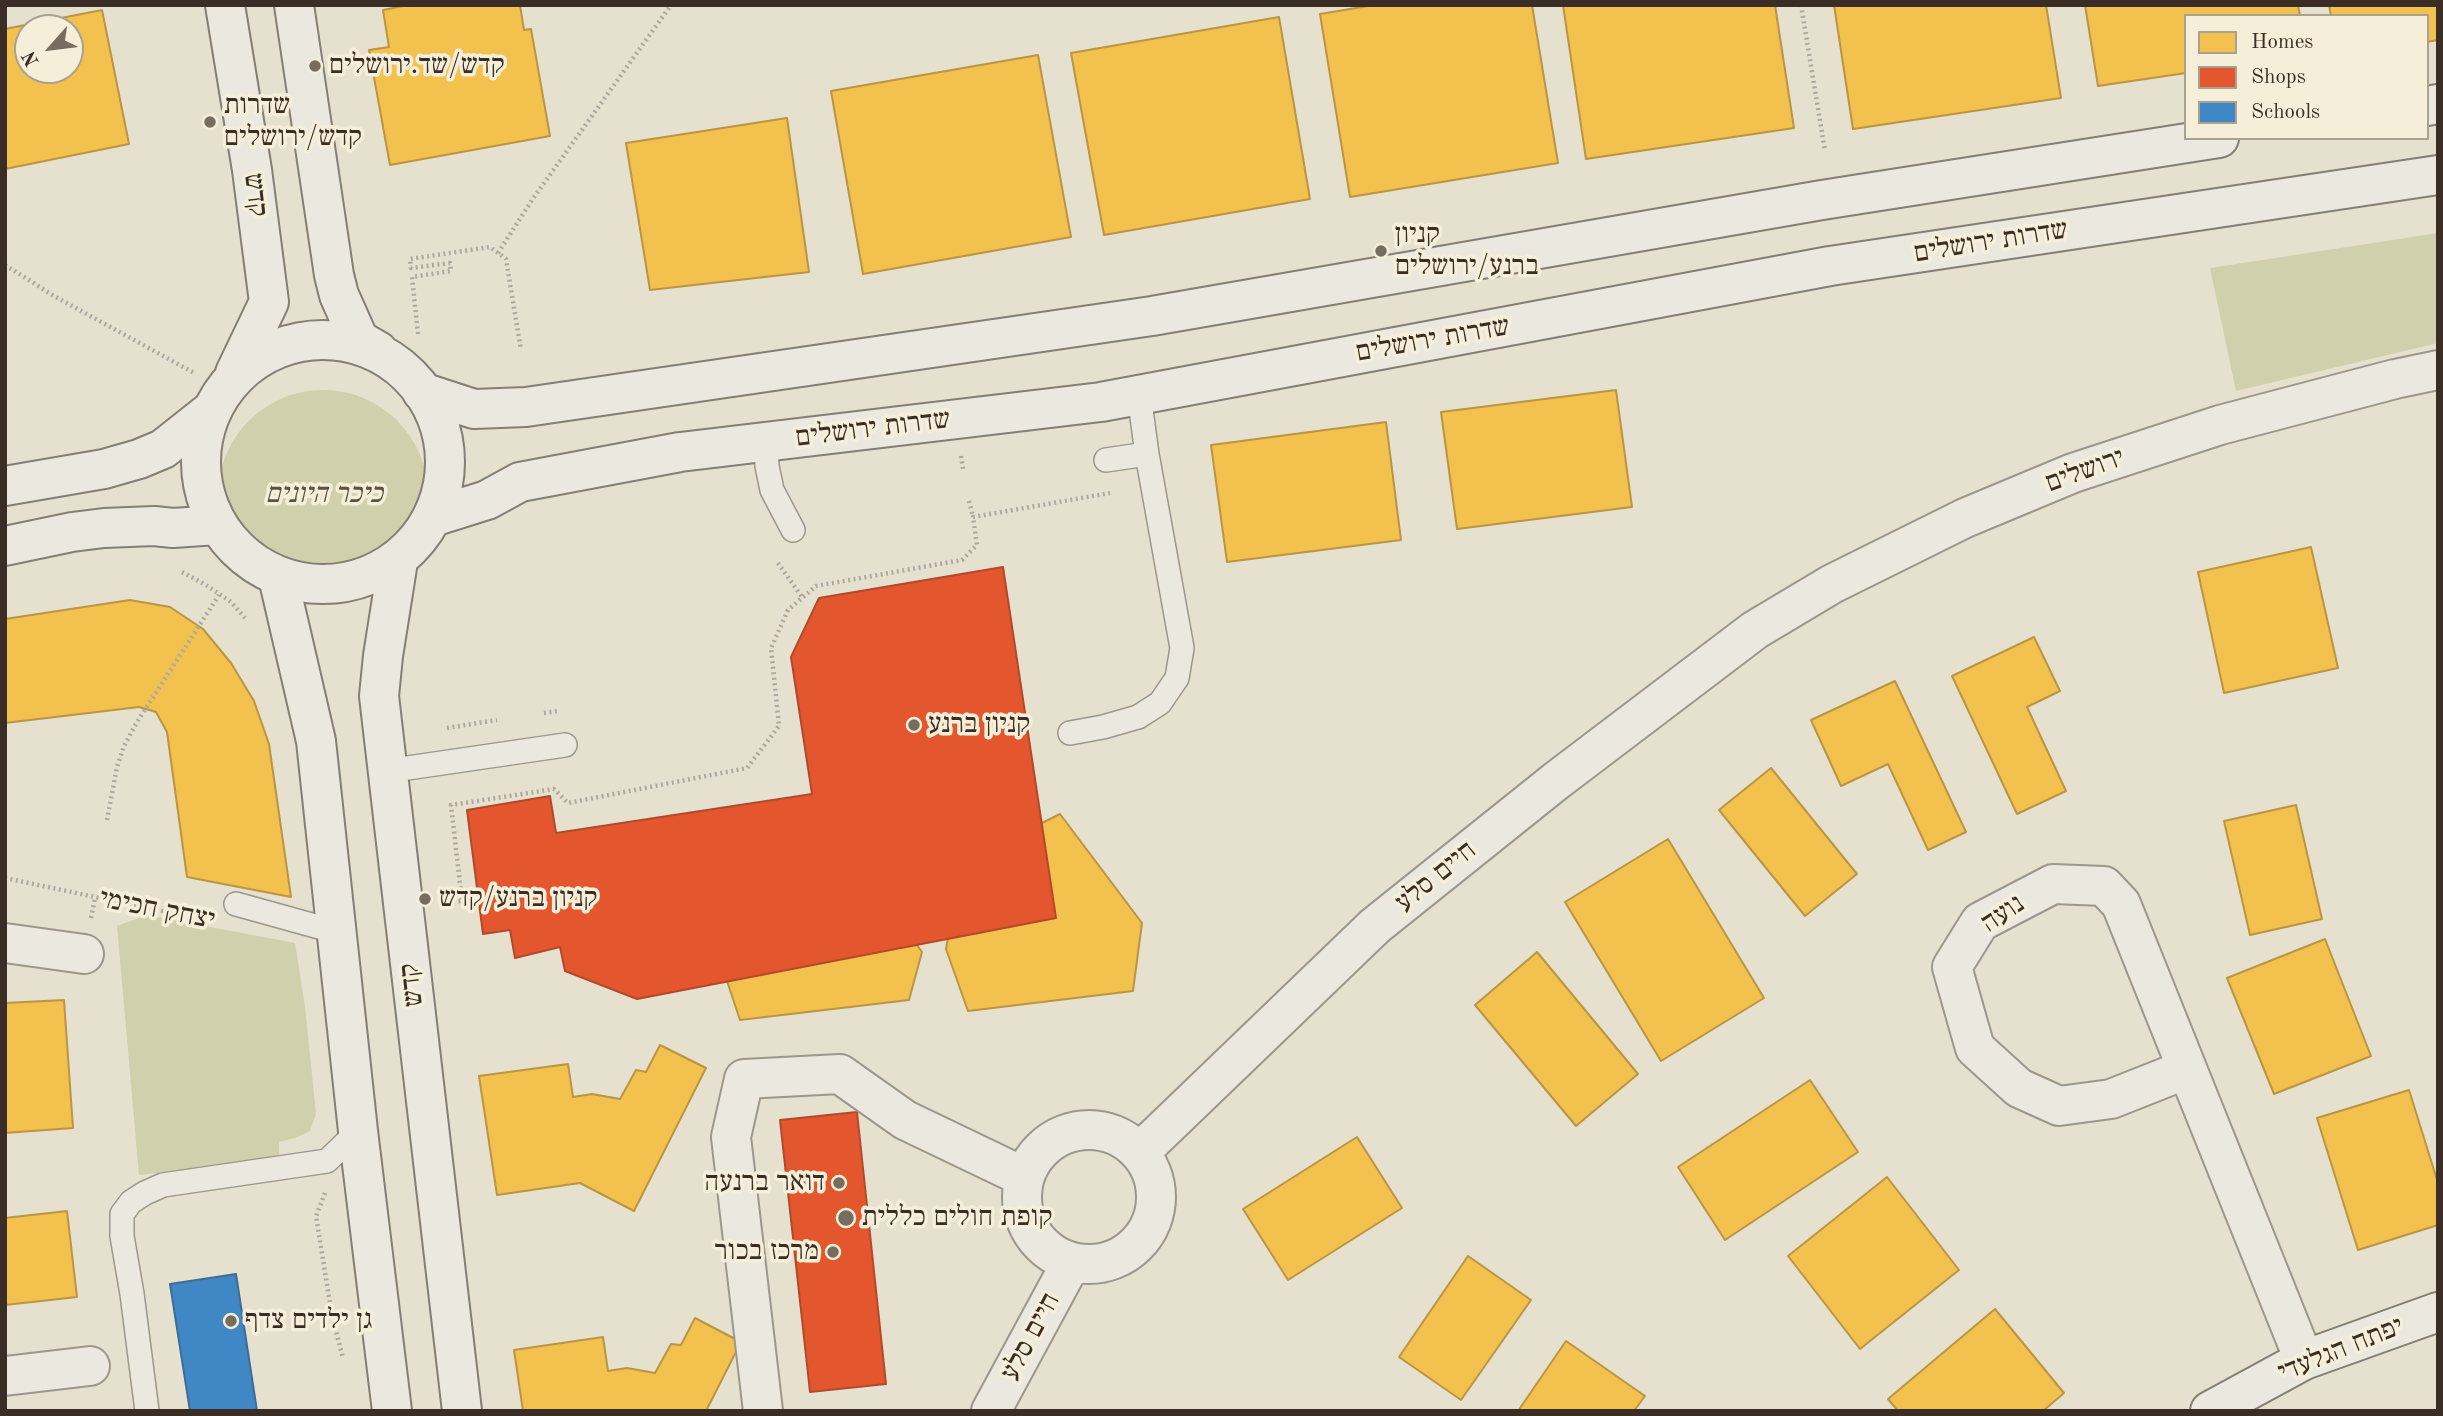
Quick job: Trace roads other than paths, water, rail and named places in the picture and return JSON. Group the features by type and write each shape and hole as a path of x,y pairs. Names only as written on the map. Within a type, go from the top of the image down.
{"main road":[{"name":"קדש","path":"225,5 252,170 269,302 233,378"},
{"path":"211,411 201,449 201,462 203,488 217,524 242,555 278,577 319,586 361,580 398,561 427,530 443,491 446,449 434,408 410,374 359,340 339,295 294,5"},
{"path":"422,391 474,409 526,407 1152,316 1822,200 2206,140"},
{"name":"שדרות ירושלים","path":"433,517 487,500 520,482 680,452 1101,402 1830,266 2438,175"},
{"path":"5,486 104,469 163,449 211,411 233,378 264,354 301,341 340,340 377,351"},
{"name":"ירושלים","path":"1755,630 1832,584 1965,518 2073,473 2220,425 2438,370"},
{"path":"5,546 104,528 173,528 217,524"},
{"name":"קדש","path":"398,561 379,696 461,1411"},
{"path":"278,577 316,741 358,1131 392,1411"},
{"name":"חיים סלע","path":"1140,1152 1375,926 1556,781 1755,630"},
{"name":"נועה","path":"2187,1069 2111,1099 2059,1106 2019,1088 1975,1048 1952,967 1980,922 2053,884 2104,886 2121,904 2304,1360"},
{"name":"יצחק חכימי","path":"5,943 84,954"},
{"path":"763,1411 731,1137 744,1079 840,1074 905,1120 1024,1177"},
{"path":"1084,1129 1104,1131 1123,1139 1140,1152 1151,1170 1156,1192 1155,1213 1147,1233 1132,1250 1114,1261 1092,1265 1071,1263 1051,1254 1035,1239 1025,1220 1021,1199 1024,1177 1032,1159 1046,1144 1064,1134 1084,1129"},
{"name":"חיים סלע","path":"991,1411 1071,1263"},
{"name":"יפתח הגלעדי","path":"2210,1411 2304,1360 2438,1312"},
{"path":"5,1376 90,1366"}],"lane":[{"path":"1070,733 1138,717 1160,703 1177,678 1182,648 1139,395"},
{"path":"766,442 772,490 793,530"},
{"path":"1106,460 1147,454"},
{"path":"387,771 565,745"},
{"path":"236,904 337,932"},
{"path":"147,1411 122,1236 122,1214 131,1202 145,1192 163,1185 327,1161 358,1131"}],"place":[{"name":"קדש/שד.ירושלים","path":"315,66"},
{"name":"שדרות קדש/ירושלים","path":"210,122"},
{"name":"קניון ברנע/ירושלים","path":"1381,251"},
{"name":"קניון ברנע","path":"914,725"},
{"name":"קניון ברנע/קדש","path":"425,899"},
{"name":"דואר ברנעה","path":"839,1183"},
{"name":"קופת חולים כללית","path":"846,1218"},
{"name":"מרכז בכור","path":"833,1252"},
{"name":"גן ילדים צדף","path":"231,1321"}],"park label":[{"name":"כיכר היונים","path":"324,495"}]}
